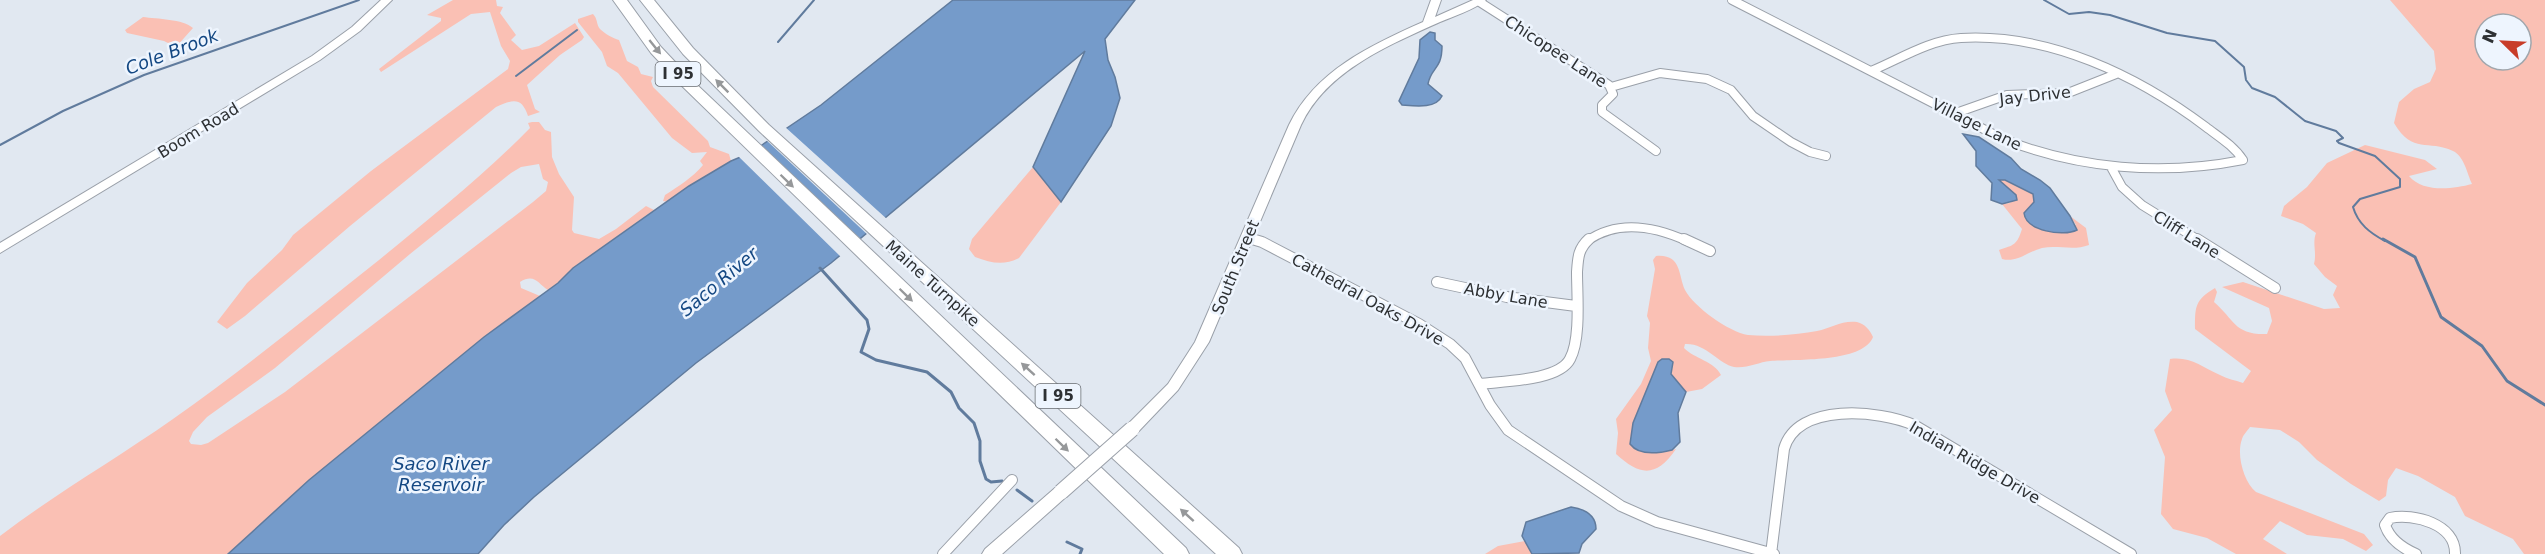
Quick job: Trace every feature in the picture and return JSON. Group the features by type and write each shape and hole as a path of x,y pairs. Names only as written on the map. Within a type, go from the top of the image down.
{"highway":[{"name":"Maine Turnpike","path":"620,0 656,50 745,140 1178,554"},
{"name":"Maine Turnpike","path":"647,0 701,65 764,128 1231,554"}],"street":[{"name":"Boom Road","path":"0,249 316,58 356,29 387,0"},
{"path":"1427,25 1436,0"},
{"name":"Village Lane","path":"1732,0 1953,114 2029,149 2057,157 2111,167 2228,164 2243,160 2234,149 2191,115 2116,74"},
{"name":"South Street","path":"991,554 1132,429 1173,387 1194,358 1212,324 1295,125 1311,98 1328,81 1353,64 1479,1"},
{"name":"Chicopee Lane","path":"1479,1 1611,87 1613,94 1602,105 1602,112 1656,151"},
{"path":"1870,71 1946,40 1978,38 2039,46 2116,74"},
{"path":"1611,87 1660,73 1707,80 1731,90 1753,116 1791,142 1810,152 1826,156"},
{"name":"Jay Drive","path":"1953,114 2007,95 2068,93 2116,74"},
{"name":"Cliff Lane","path":"2111,167 2122,187 2142,205 2275,288"},
{"path":"1480,384 1541,377 1566,364 1574,351 1580,250 1590,239 1631,226 1653,228 1710,251"},
{"name":"Cathedral Oaks Drive","path":"1247,238 1262,242 1442,338 1465,358 1490,405 1508,430 1621,506 1657,522 1772,554"},
{"name":"Abby Lane","path":"1437,282 1507,297 1576,306"},
{"name":"Indian Ridge Drive","path":"1772,554 1784,449 1788,435 1805,422 1862,412 1888,415 1914,425 2131,554"},
{"path":"943,554 1012,480"},
{"path":"2416,554 2401,546 2390,535 2385,525 2390,518 2401,515 2412,516 2435,525 2452,539 2456,546 2455,554"}],"shaded area":[{"path":"453,0 496,0 497,6 503,7 500,13 516,35 511,40 522,50 539,46 575,23 584,37 582,40 560,55 527,85 535,109 540,112 528,116 523,105 516,101 496,107 350,226 245,316 227,329 217,322 247,283 282,250 293,235 371,171 508,69 510,61 501,46 490,12 471,14 381,72 379,69 441,21 441,18 427,15"},
{"path":"2390,0 2545,0 2545,554 2524,554 2513,539 2465,516 2455,497 2418,476 2396,468 2388,480 2386,496 2379,501 2317,460 2299,442 2280,430 2250,427 2242,439 2240,453 2242,468 2248,482 2256,492 2364,534 2373,545 2366,551 2343,539 2307,535 2280,521 2263,539 2287,554 2236,554 2207,538 2173,529 2161,514 2165,457 2154,430 2172,410 2165,391 2170,359 2184,359 2243,383 2251,371 2195,329 2197,304 2203,296 2215,288 2217,292 2214,302 2241,329 2256,334 2267,334 2272,321 2269,308 2222,287 2243,282 2324,309 2340,308 2333,295 2337,286 2314,264 2316,233 2303,224 2281,216 2284,206 2307,187 2327,163 2365,145 2425,160 2437,169 2409,176 2422,185 2447,188 2472,184 2463,161 2457,153 2436,146 2414,143 2401,133 2394,123 2399,102 2414,89 2430,82 2436,69 2434,51"},
{"path":"593,14 600,29 619,40 627,61 638,67 641,74 653,77 651,81 653,87 708,141 710,147 729,154 731,161 668,202 663,201 665,195 699,170 703,165 700,161 707,152 692,153 672,138 618,73 607,66 602,52 578,22 578,19"},
{"path":"143,17 176,21 193,28 176,47 164,41 127,33 125,30"},
{"path":"539,122 545,130 551,132 552,157 559,174 574,197 572,230 574,233 599,239 646,206 654,210 573,268 570,274 548,290 533,279 520,282 521,288 540,296 484,337 309,480 228,554 0,554 0,536 226,381 379,260 475,180 530,128 528,123","holes":["539,164 543,179 548,182 546,191 533,202 285,392 208,443 191,444 189,441 193,432 207,417 275,368 410,254 511,173 521,167"]},
{"path":"1033,167 1061,202 1019,258 997,263 975,257 969,249 972,239"},
{"path":"2000,178 2033,194 2034,202 2025,218 2034,226 2076,225 2070,216 2086,228 2089,245 2078,248 2042,248 2012,260 2002,259 1999,250 2014,244 2022,229 2002,204 2010,203 2016,195 2000,182"},
{"path":"1656,256 1671,258 1678,267 1685,290 1696,304 1722,324 1740,333 1756,336 1791,335 1817,331 1841,323 1857,322 1865,326 1873,337 1867,345 1843,355 1770,361 1739,367 1728,365 1699,347 1685,344 1684,348 1714,366 1721,375 1702,389 1686,392 1671,374 1673,365 1658,362 1633,423 1642,452 1664,452 1676,449 1662,465 1648,471 1640,470 1616,454 1618,433 1616,419 1641,384 1651,361 1648,348 1650,323 1647,316 1655,269 1653,260"},
{"path":"1525,541 1532,554 1485,554 1498,546"}],"water":[{"name":"Saco River Reservoir","path":"953,0 1135,0 1105,39 1108,60 1120,98 1111,126 1061,202 1033,167 1085,51 831,263 696,363 534,497 478,554 228,554 309,480 484,337 558,283 573,268 689,186 731,161 750,153 821,105"},
{"path":"1430,32 1435,33 1435,40 1442,46 1442,54 1428,84 1442,96 1430,105 1402,105 1399,101 1419,58 1420,40"},
{"path":"1963,134 1979,137 2050,188 2077,230 2063,233 2046,231 2031,224 2024,213 2034,202 2033,194 2005,180 1999,180 2016,195 2017,200 2002,204 1991,200 1992,183 1976,166 1976,151"},
{"path":"1662,359 1669,359 1673,362 1671,374 1686,392 1678,413 1680,442 1672,450 1656,453 1644,452 1630,444 1633,423 1658,362"},
{"path":"1571,507 1592,516 1596,529 1582,544 1579,553 1532,554 1522,536 1526,522"}],"pier":[{"path":"784,126 888,220 869,236 765,139"},
{"path":"748,150 862,242 842,258 737,155"}],"waterway":[{"name":"Cole Brook","path":"0,145 63,111 144,75 359,0"},
{"path":"778,42 814,0"},
{"path":"2044,0 2069,14 2089,12 2110,15 2167,33 2215,41 2244,67 2246,80 2252,88 2275,97 2305,121 2336,131 2343,138 2337,141 2339,143 2375,156 2400,179 2400,187 2360,199 2353,207 2365,227 2385,241"},
{"path":"516,76 577,30"},
{"path":"2383,239 2415,257 2441,317 2482,346 2507,381 2545,405"},
{"path":"820,268 867,320 869,329 861,352 876,360 927,372 951,392 959,408 974,423 980,441 980,461 986,479 991,482 1002,481"},
{"path":"1017,490 1032,501"},
{"path":"1067,542 1082,549 1080,554"}],"water label":[{"name":"Saco River","path":"719,282"}]}
